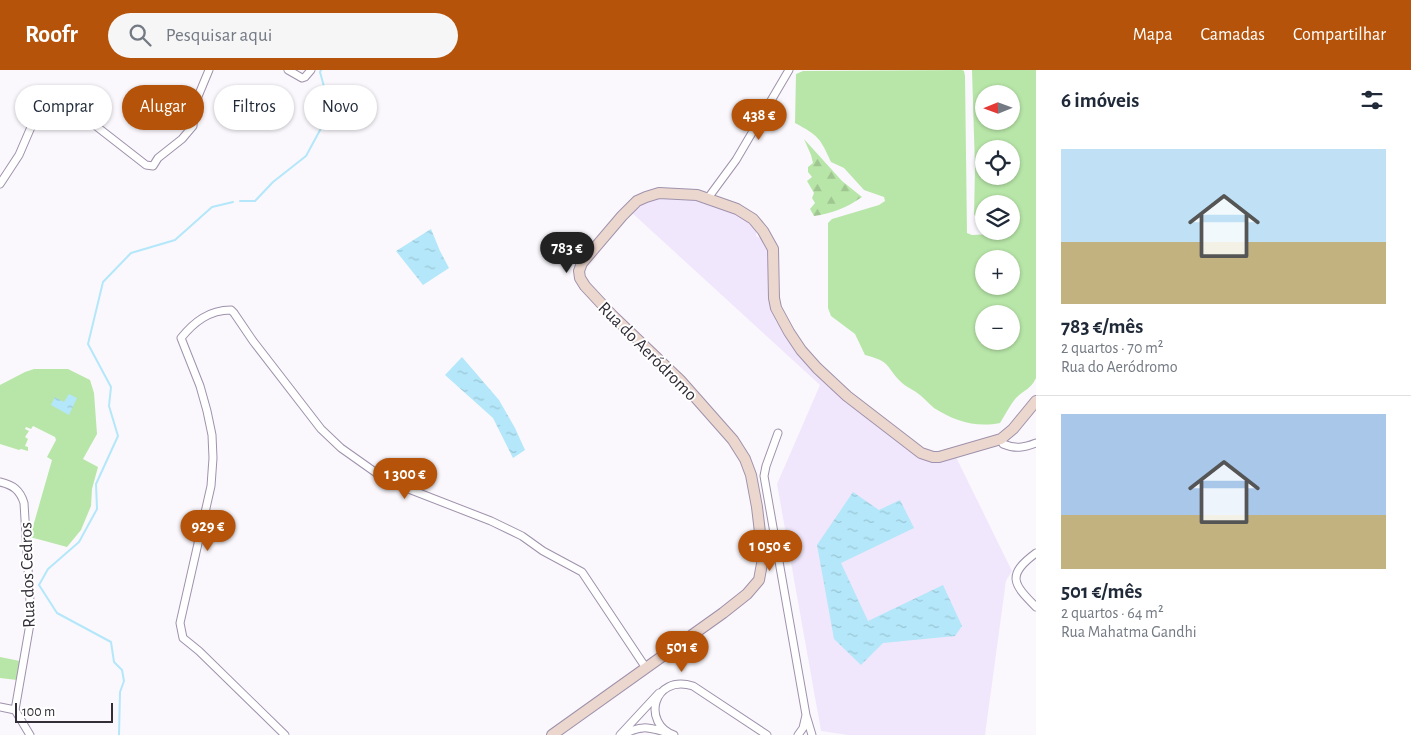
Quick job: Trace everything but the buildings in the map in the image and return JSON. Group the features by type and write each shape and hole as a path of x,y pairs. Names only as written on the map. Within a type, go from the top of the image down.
{"main road":[{"name":"Rua do Aeródromo","path":"552,735 747,594 759,580 763,558 751,475 745,459 733,440 680,380 595,298 580,278 579,271 582,262 637,201 659,193 676,193 708,198 737,208 753,219 763,231 773,249 774,298 780,317 802,350 817,368 869,414 915,449 933,457 939,457 1001,439"},
{"path":"1001,439 1013,429 1036,401"}],"street":[{"path":"0,184 19,155 44,97 48,93 69,105 146,165 152,166 158,158 182,140 193,126 194,106 209,70"},
{"path":"288,70 300,78 306,77 311,70"},
{"path":"708,198 736,160 790,70"},
{"path":"285,735 220,671 183,638 180,632 180,623 211,486 212,458 212,435 207,410 200,386 181,338 202,318 213,313 231,310 321,429 341,448 382,477 406,488 472,512 522,536 543,551 582,572 646,668"},
{"path":"778,432 764,476 806,715 812,735"},
{"path":"1001,439 1003,444 1011,447 1022,448 1036,443"},
{"name":"Rua dos Cedros","path":"0,482 12,486 22,495 26,532 31,618 15,710"},
{"path":"1036,553 1019,568 1016,575 1018,587 1036,607"},
{"path":"621,735 661,692 673,685 683,684 693,686 767,735"},
{"path":"661,692 656,703 657,721 670,734"},
{"path":"0,707 15,710 30,735"},
{"path":"798,735 803,728 806,715"},
{"path":"621,735 638,727 647,727 670,734"}],"shaded area":[{"path":"666,197 691,198 736,214 752,224 757,229 756,236 764,240 769,253 769,294 776,321 834,390 913,454 956,457 1012,571 1006,581 985,735 848,735 821,731 777,484 820,385 631,212 649,200"}],"green space":[{"path":"972,70 1036,70 1036,378 1030,387 1014,401 1000,423 974,424 949,417 934,408 920,395 901,382 884,362 865,355 855,334 831,316 828,308 828,223 832,219 879,205 885,201 884,197 864,190 844,168 831,162 818,138 795,123 796,74 803,71 964,71 967,233 975,235 975,240 1020,240 1020,195 975,195 974,215 975,168"},
{"path":"804,139 842,181 862,197 839,210 814,216 810,209 815,203 812,198 814,193 807,181 812,177 808,172 808,167 813,163"},
{"path":"34,369 68,369 90,380 94,393 97,434 83,459 98,467 92,489 91,506 81,530 67,547 30,537 52,460 47,457 56,440 55,437 33,426 31,429 26,427 25,429 29,431 25,437 28,439 25,446 28,447 28,451 0,444 0,385"},
{"path":"0,657 20,661 17,680 0,678"}],"water":[{"path":"431,229 449,268 423,285 396,251"},
{"path":"462,357 499,400 515,428 525,450 513,458 493,418 445,375"},
{"path":"69,394 77,398 69,415 51,405 55,397 64,402"},
{"path":"853,492 879,510 900,500 914,528 841,563 868,621 943,585 962,626 955,636 883,643 861,665 834,639 817,545"}],"waterway":[{"path":"240,201 255,201 273,182 306,156 325,121 329,105 321,70"},
{"path":"119,735 120,692 124,681 122,670 114,662 111,642 57,613 39,585 48,569 79,542 97,509 96,484 118,436 109,406 111,387 88,344 103,282 131,253 175,240 212,207 233,202"}]}
